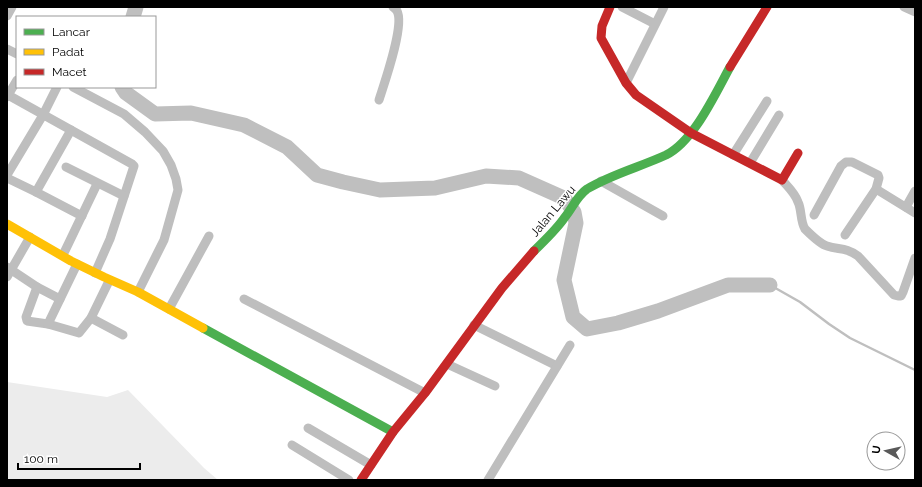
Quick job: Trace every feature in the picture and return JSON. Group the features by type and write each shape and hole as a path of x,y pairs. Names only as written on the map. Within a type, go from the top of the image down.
{"street":[{"path":"7,16 12,7"},
{"path":"379,100 392,56 399,22 397,12 393,7"},
{"path":"610,7 602,24 600,32 601,38 626,83 636,95 691,133 782,180 794,193 798,202 802,223 805,228 822,244 851,251 858,256 894,295 902,296 915,258"},
{"path":"622,7 655,24"},
{"path":"626,83 664,7"},
{"name":"Jalan Lawu","path":"361,480 394,432 447,364 474,325 513,274 565,218 578,197 587,189 633,166 667,154 691,133 768,7"},
{"path":"904,7 915,12"},
{"path":"7,49 16,54"},
{"path":"16,82 8,96 43,114 134,166 110,239 94,273"},
{"path":"7,174 43,114 56,88"},
{"path":"74,88 124,114 145,132 163,151 171,165 176,179 178,190 164,240 138,292"},
{"path":"733,155 767,101"},
{"path":"750,163 779,115"},
{"path":"36,192 70,130"},
{"path":"782,180 798,152"},
{"path":"814,215 842,166 846,162 852,162 878,175 879,178 876,189 845,235"},
{"path":"66,167 97,184 124,196"},
{"path":"7,178 82,216"},
{"path":"602,181 663,216"},
{"path":"62,255 97,184"},
{"path":"876,189 915,213"},
{"path":"906,207 915,191"},
{"path":"7,224 94,273 138,292 394,432"},
{"path":"168,309 209,236"},
{"path":"30,237 8,271 60,299"},
{"path":"48,324 77,264"},
{"path":"38,287 26,319 27,321 48,324 79,333 90,318 109,280"},
{"path":"244,299 425,393"},
{"path":"90,318 123,335"},
{"path":"474,325 557,366"},
{"path":"488,480 570,345"},
{"path":"447,364 495,386"},
{"path":"308,428 372,465"},
{"path":"292,445 349,480"}],"shaded area":[{"path":"7,382 107,397 128,390 204,468 218,480 7,480"}],"waterway":[{"path":"133,16 136,7"},
{"path":"123,88 126,93 155,114 191,113 244,125 287,147 317,175 343,182 380,190 435,188 486,176 519,178 564,198 574,212 576,223 564,280 573,317 587,329 618,323 658,311 728,285 770,285"},
{"path":"770,285 800,302 850,338 915,370"}],"traffic: fast":[{"path":"534,251 558,226 578,198 587,189 606,179 666,155 686,139 711,103 730,67"},
{"path":"203,328 393,432"}],"traffic: slow":[{"path":"7,224 71,261 138,292 203,328"}],"traffic: jam":[{"path":"610,7 602,26 601,38 626,83 636,95 691,133 782,180 798,153"},
{"path":"730,67 767,7"},
{"path":"361,480 393,432 425,393 502,288 534,251"}]}
